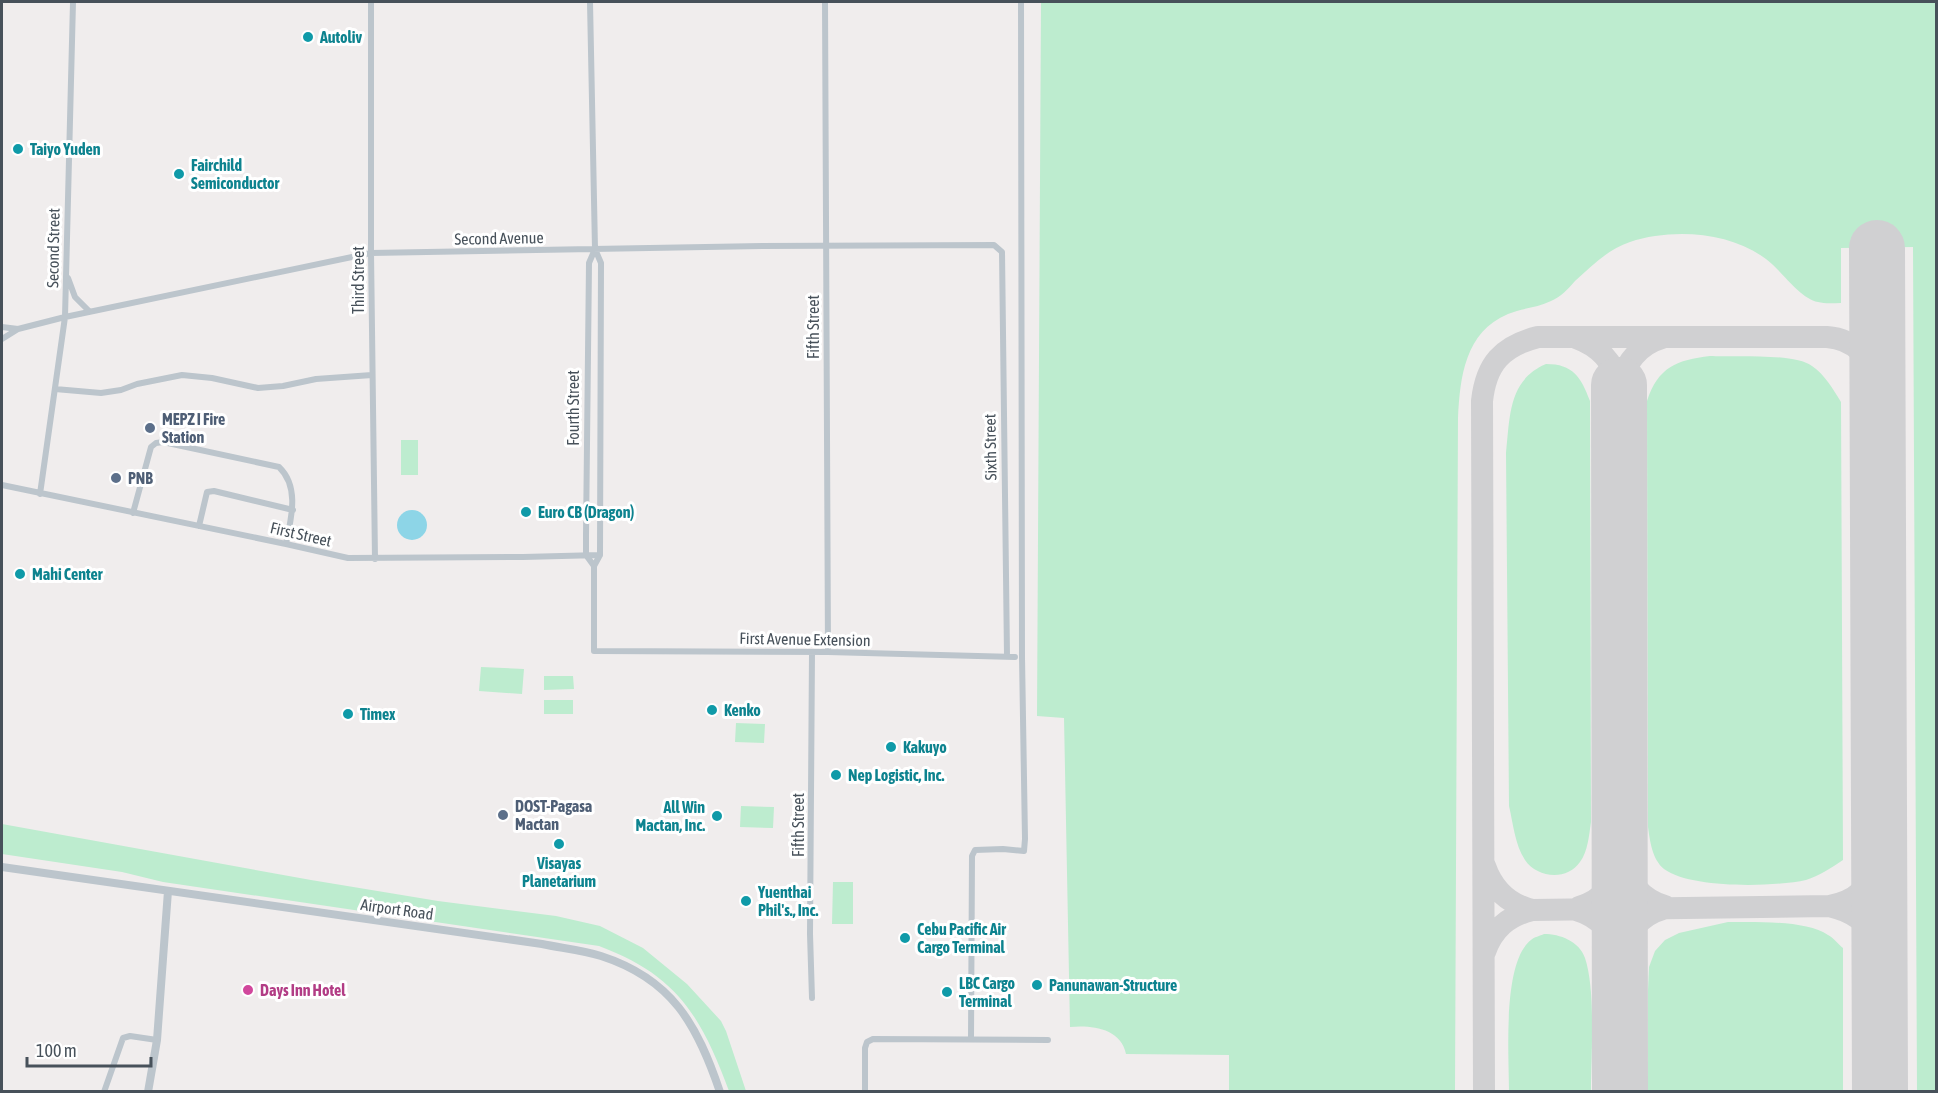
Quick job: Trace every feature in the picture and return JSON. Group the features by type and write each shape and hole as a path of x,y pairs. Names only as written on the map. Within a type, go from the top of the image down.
{"street":[{"name":"Second Street","path":"40,494 65,317 73,2"},
{"name":"Third Street","path":"371,2 371,253 375,559"},
{"name":"Fourth Street","path":"590,2 595,249 602,263 600,555 594,566 594,651"},
{"name":"Fifth Street","path":"825,2 828,652"},
{"path":"971,1039 972,856 975,850 1024,851 1021,2"},
{"name":"Second Avenue","path":"2,339 18,329 65,317 371,253 988,244"},
{"name":"Sixth Street","path":"988,244 999,248 1002,252 1007,656"},
{"name":"Fourth Street","path":"586,555 588,263 595,249"},
{"path":"66,274 75,297 90,312"},
{"name":"Second Avenue","path":"2,327 18,329"},
{"path":"587,364 601,363"},
{"path":"54,390 100,393 182,375 212,378 258,388 372,375"},
{"path":"587,414 601,414"},
{"path":"133,513 151,447 163,442 279,467 289,480 293,510 286,544"},
{"path":"586,471 600,471"},
{"name":"First Street","path":"2,485 348,558 600,555"},
{"path":"199,526 207,492 214,491 293,510"},
{"path":"586,535 600,536"},
{"path":"586,555 594,566"},
{"name":"First Avenue Extension","path":"594,651 828,652 1015,657"},
{"name":"Fifth Street","path":"812,652 810,934 812,998"},
{"name":"Airport Road","path":"2,867 542,944 598,955 616,961 647,977 666,992 684,1013 720,1092"},
{"path":"148,1092 157,1040 168,891"},
{"path":"104,1092 123,1038 130,1035 157,1040"},
{"path":"865,1092 865,1048 867,1042 873,1039 1048,1040"}],"green space":[{"path":"1041,2 1936,2 1936,1091 1917,1091 1913,247 1841,248 1841,303 1821,303 1804,296 1766,259 1736,243 1701,235 1664,235 1647,238 1622,245 1607,253 1555,299 1513,312 1494,322 1482,332 1474,344 1463,372 1458,418 1455,1091 1229,1091 1229,1055 1126,1054 1118,1039 1104,1030 1070,1027 1064,718 1037,716"},
{"path":"1710,356 1778,357 1804,362 1821,374 1841,402 1843,860 1806,880 1774,884 1733,885 1693,880 1677,876 1664,869 1652,850 1648,827 1647,401 1657,380 1670,367 1688,360"},
{"path":"1546,364 1563,366 1575,373 1590,401 1591,822 1583,858 1568,872 1552,875 1537,871 1525,860 1517,841 1509,806 1506,453 1513,401 1524,380"},
{"path":"401,440 418,440 418,475 401,475"},
{"path":"481,667 524,669 522,694 479,691"},
{"path":"544,676 573,676 574,689 544,690"},
{"path":"544,700 573,700 573,714 544,714"},
{"path":"736,723 765,724 764,743 735,742"},
{"path":"741,806 774,807 773,828 740,827"},
{"path":"2,824 311,880 438,901 556,916 600,926 643,948 687,984 721,1021 746,1091 729,1091 719,1064 696,1020 683,1001 667,985 626,957 599,946 163,882 122,872 2,854"},
{"path":"833,882 853,882 853,924 832,924"},
{"path":"1728,922 1794,924 1819,930 1843,948 1843,1091 1648,1091 1649,967 1655,951 1665,940 1679,933"},
{"path":"1544,934 1556,935 1574,943 1585,958 1592,1005 1591,1091 1509,1091 1509,1011 1515,968 1522,951 1531,940"}],"water":[{"path":"412,510 423,514 427,525 423,536 412,540 401,536 397,525 401,514"}],"taxiway":[{"path":"1484,1092 1482,401 1487,377 1492,367 1506,351 1538,337 1827,337 1846,342 1861,353 1872,368 1878,387"},
{"path":"1576,338 1591,345 1604,356 1613,369 1619,385"},
{"path":"1619,385 1625,369 1634,356 1646,345 1662,338"},
{"path":"1620,857 1636,888 1649,899 1665,906"},
{"path":"1579,907 1595,900 1608,888 1616,874 1620,857"},
{"path":"1485,952 1492,937 1502,925 1532,910 1829,906 1838,904 1854,897 1867,885 1879,861"},
{"path":"1485,866 1492,882 1502,894 1516,904 1532,910"},
{"path":"1829,906 1858,918 1879,942"},
{"path":"1620,959 1634,928 1647,916 1663,909"},
{"path":"1576,910 1592,917 1605,928 1618,950 1620,959"}],"runway":[{"path":"1877,248 1880,1092"},
{"path":"1619,385 1620,1092"}],"place":[{"name":"Autoliv","path":"308,37"},
{"name":"Taiyo Yuden","path":"18,149"},
{"name":"Fairchild Semiconductor","path":"179,174"},
{"name":"MEPZ I Fire Station","path":"150,428"},
{"name":"PNB","path":"116,478"},
{"name":"Euro CB (Dragon)","path":"526,512"},
{"name":"Mahi Center","path":"20,574"},
{"name":"Kenko","path":"712,710"},
{"name":"Timex","path":"348,714"},
{"name":"Kakuyo","path":"891,747"},
{"name":"Nep Logistic, Inc.","path":"836,775"},
{"name":"DOST-Pagasa Mactan","path":"503,815"},
{"name":"All Win Mactan, Inc.","path":"717,816"},
{"name":"Visayas Planetarium","path":"559,844"},
{"name":"Yuenthai Phil's., Inc.","path":"746,901"},
{"name":"Cebu Pacific Air Cargo Terminal","path":"905,938"},
{"name":"Panunawan-Structure","path":"1037,985"},
{"name":"Days Inn Hotel","path":"248,990"},
{"name":"LBC Cargo Terminal","path":"947,992"}]}
